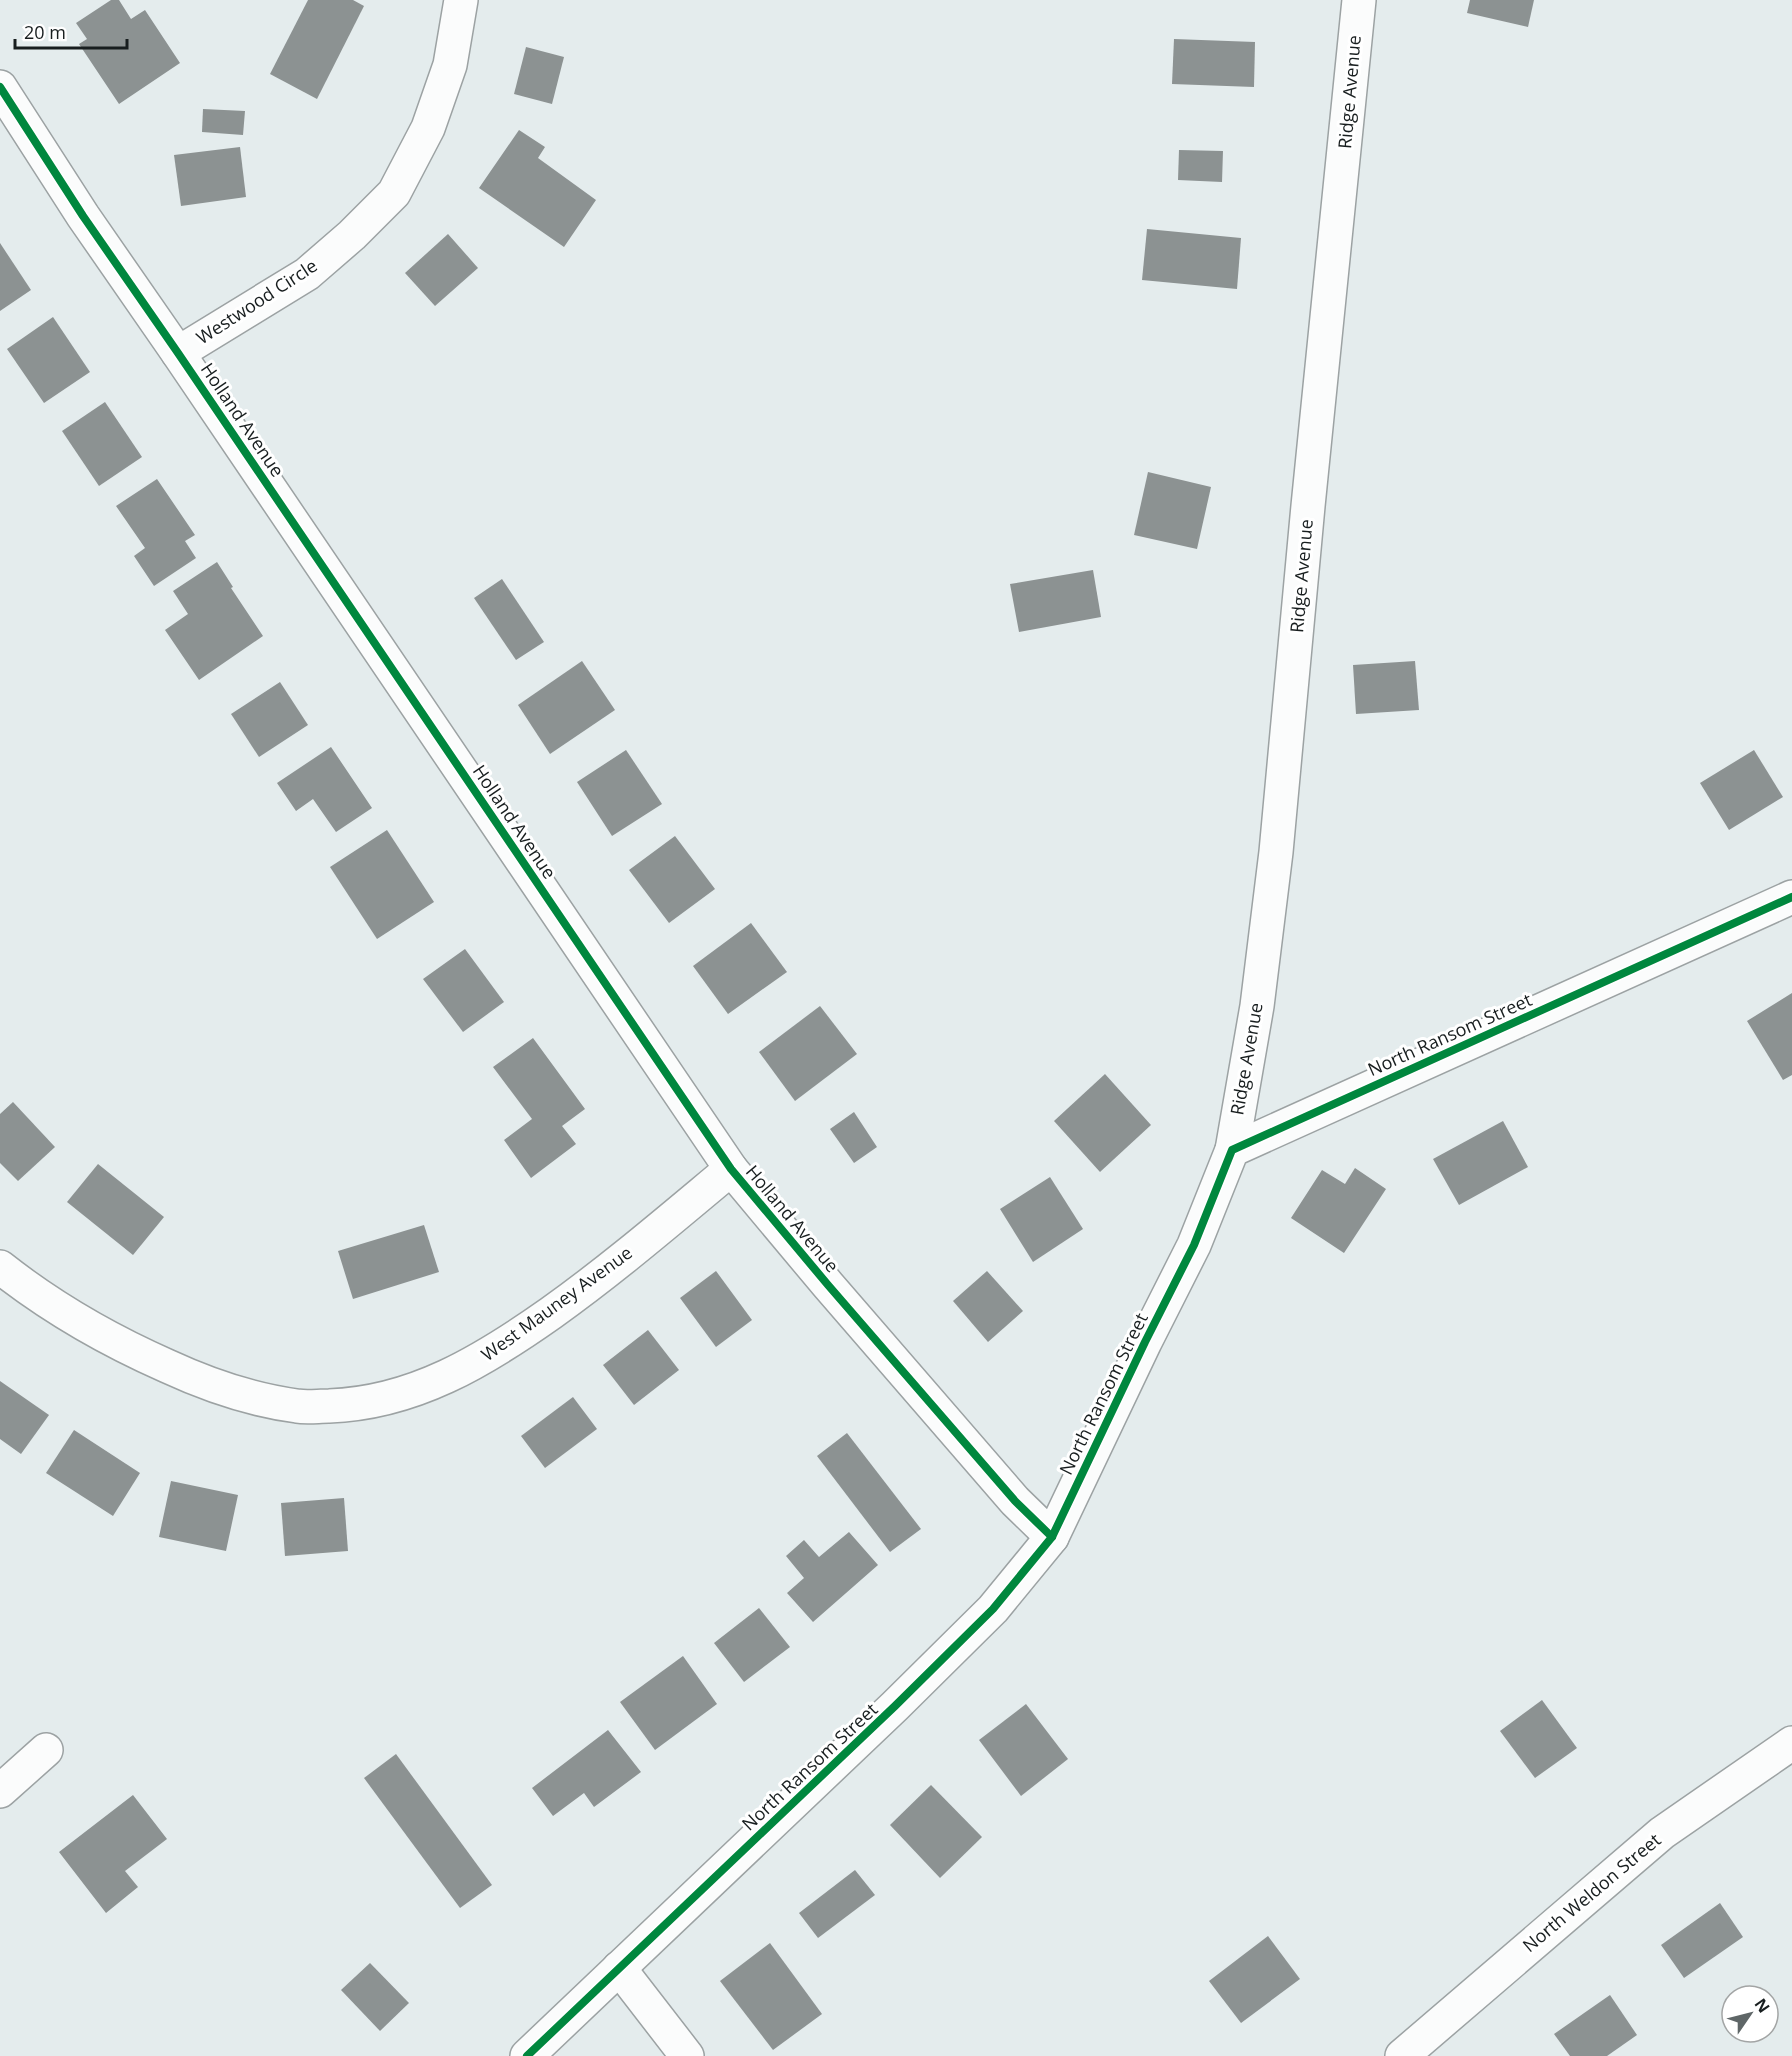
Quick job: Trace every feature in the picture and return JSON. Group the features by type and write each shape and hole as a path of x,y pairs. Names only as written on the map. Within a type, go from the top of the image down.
{"street":[{"name":"Westwood Circle","path":"178,353 307,273 352,235 394,193 428,128 447,76 462,0"},
{"name":"Ridge Avenue","path":"1232,1150 1257,1006 1276,852 1359,0"},
{"name":"Holland Avenue","path":"0,87 83,216 731,1168 828,1285 1015,1501 1052,1536"},
{"name":"North Ransom Street","path":"527,2056 976,1626 993,1609 1052,1536 1194,1245 1232,1150 1792,897"},
{"name":"West Mauney Avenue","path":"0,1268 75,1319 127,1348 182,1373 240,1395 299,1407 357,1405 416,1389 473,1365 589,1286 731,1168"},
{"name":"North Weldon Street","path":"1402,2056 1662,1833 1792,1743"},
{"path":"0,1791 46,1750"},
{"path":"619,1968 687,2056"}],"building":[{"path":"111,0 119,0 131,19 145,10 180,63 119,104 79,44 87,39 76,23"},
{"path":"308,0 353,0 364,6 317,99 270,74"},
{"path":"1470,0 1534,0 1528,27 1467,13"},
{"path":"1174,39 1255,42 1254,87 1172,84"},
{"path":"526,47 564,57 552,104 514,94"},
{"path":"203,109 245,111 243,135 202,132"},
{"path":"519,130 545,147 538,158 596,200 564,247 479,188"},
{"path":"240,147 246,197 181,206 174,155"},
{"path":"1179,150 1223,151 1222,182 1178,180"},
{"path":"1147,229 1241,238 1237,289 1142,280"},
{"path":"448,234 478,268 435,306 405,273"},
{"path":"0,243 31,290 0,311"},
{"path":"53,317 90,372 44,403 7,349"},
{"path":"105,402 142,457 99,486 62,431"},
{"path":"1148,472 1211,487 1197,549 1134,535"},
{"path":"157,479 195,535 185,541 196,558 154,586 134,556 145,548 116,506"},
{"path":"217,562 233,587 231,588 263,636 199,680 165,630 188,614 173,591"},
{"path":"1093,570 1101,617 1019,632 1010,584"},
{"path":"502,579 544,642 516,660 474,598"},
{"path":"582,661 615,710 550,754 518,705"},
{"path":"1415,661 1419,710 1356,714 1353,665"},
{"path":"280,682 308,725 259,757 231,714"},
{"path":"331,747 372,808 336,832 313,799 296,811 277,783"},
{"path":"626,750 662,804 612,836 577,782"},
{"path":"1754,750 1783,797 1729,830 1700,783"},
{"path":"387,830 434,902 377,939 330,867"},
{"path":"675,836 715,889 669,923 629,870"},
{"path":"751,923 787,972 728,1014 693,966"},
{"path":"465,949 504,1002 463,1032 423,979"},
{"path":"1792,993 1792,1075 1783,1080 1747,1021"},
{"path":"820,1006 857,1054 795,1101 759,1052"},
{"path":"533,1038 585,1109 562,1126 576,1144 531,1178 504,1140 532,1119 493,1067"},
{"path":"1105,1074 1151,1125 1100,1172 1054,1121"},
{"path":"13,1102 55,1147 18,1181 0,1163 0,1114"},
{"path":"854,1112 877,1147 854,1163 830,1129"},
{"path":"1503,1121 1528,1167 1459,1205 1433,1159"},
{"path":"98,1164 164,1217 133,1255 67,1202"},
{"path":"1355,1168 1386,1189 1344,1253 1291,1218 1322,1170 1345,1184"},
{"path":"1050,1177 1083,1229 1033,1262 1000,1209"},
{"path":"424,1225 439,1272 353,1299 338,1251"},
{"path":"716,1271 752,1320 716,1347 680,1298"},
{"path":"987,1271 1023,1311 988,1342 953,1301"},
{"path":"648,1330 679,1370 634,1405 603,1365"},
{"path":"0,1381 49,1415 21,1454 0,1439"},
{"path":"573,1397 597,1429 545,1468 521,1436"},
{"path":"74,1430 140,1473 113,1516 46,1473"},
{"path":"847,1433 921,1529 890,1552 817,1456"},
{"path":"171,1481 238,1495 226,1551 159,1537"},
{"path":"344,1498 348,1551 285,1556 281,1503"},
{"path":"849,1532 878,1565 813,1622 787,1593 804,1578 786,1556 804,1540 819,1557"},
{"path":"759,1608 790,1647 744,1682 714,1643"},
{"path":"683,1656 717,1704 655,1750 620,1702"},
{"path":"1542,1700 1577,1748 1535,1778 1500,1731"},
{"path":"1026,1704 1068,1759 1021,1796 979,1740"},
{"path":"608,1730 641,1772 594,1807 584,1793 553,1816 532,1788"},
{"path":"396,1754 492,1885 460,1908 364,1778"},
{"path":"931,1785 982,1837 940,1878 890,1825"},
{"path":"133,1795 167,1839 125,1871 138,1887 106,1913 59,1852"},
{"path":"855,1870 875,1895 818,1938 799,1913"},
{"path":"1720,1903 1743,1937 1684,1978 1661,1945"},
{"path":"1268,1936 1300,1979 1241,2023 1209,1981"},
{"path":"770,1943 822,2014 773,2050 720,1981"},
{"path":"370,1963 409,2003 380,2031 341,1990"},
{"path":"1610,1995 1637,2035 1607,2056 1570,2056 1554,2034"}],"cycle path":[{"path":"0,87 83,216 731,1169 1015,1501 1052,1537"},
{"path":"527,2056 895,1706 993,1609 1052,1537 1194,1245 1232,1150 1792,897"}]}
